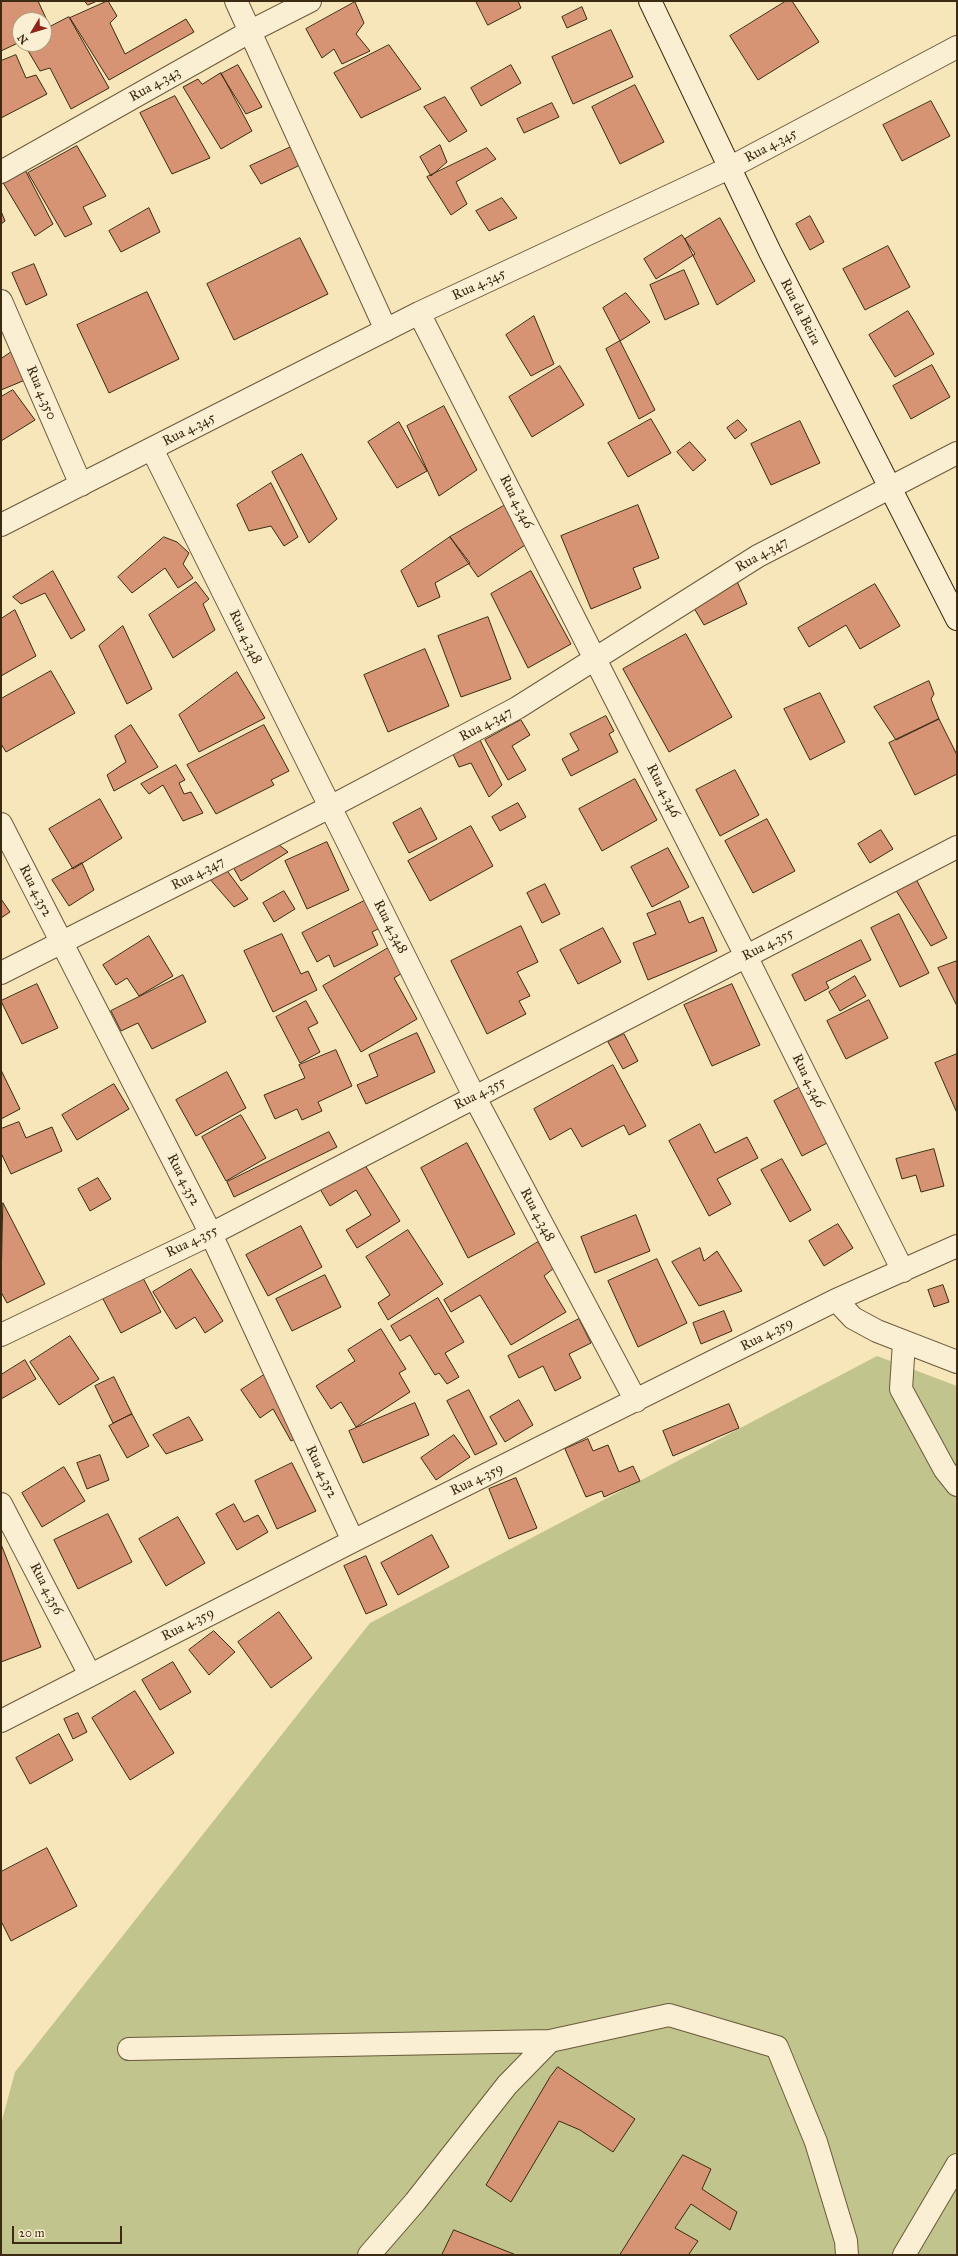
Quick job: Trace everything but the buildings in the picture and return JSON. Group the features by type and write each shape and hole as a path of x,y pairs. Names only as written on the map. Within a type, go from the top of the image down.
{"street":[{"path":"236,1 251,31 386,330"},
{"name":"Rua 4.343","path":"1,172 251,31 310,1"},
{"name":"Rua da Beira","path":"650,1 770,252 957,619"},
{"name":"Rua 4.345","path":"1,525 419,313 729,168 957,47"},
{"name":"Rua 4.350","path":"1,301 81,485"},
{"name":"Rua 4.346","path":"419,313 595,657 903,1271"},
{"name":"Rua 4.348","path":"152,449 474,1096 636,1401"},
{"name":"Rua 4.347","path":"1,973 330,807 517,708 595,657 758,556 957,453"},
{"name":"Rua 4.352","path":"1,824 210,1234 353,1541"},
{"name":"Rua 4.355","path":"1,1335 210,1234 957,847"},
{"name":"Rua 4.359","path":"1,1721 353,1541 836,1300 957,1246"},
{"path":"836,1300 853,1318 904,1342 957,1362"},
{"path":"904,1342 901,1389 945,1470 957,1485"},
{"name":"Rua 4.356","path":"1,1504 90,1675"},
{"path":"129,2049 550,2041 669,2015 777,2047 816,2142 846,2240 847,2255"},
{"path":"369,2255 415,2202 507,2085 550,2041"},
{"path":"904,2255 957,2164"}],"green space":[{"path":"877,1356 957,1386 957,2255 1,2255 1,2124 15,2072 370,1623"}]}
